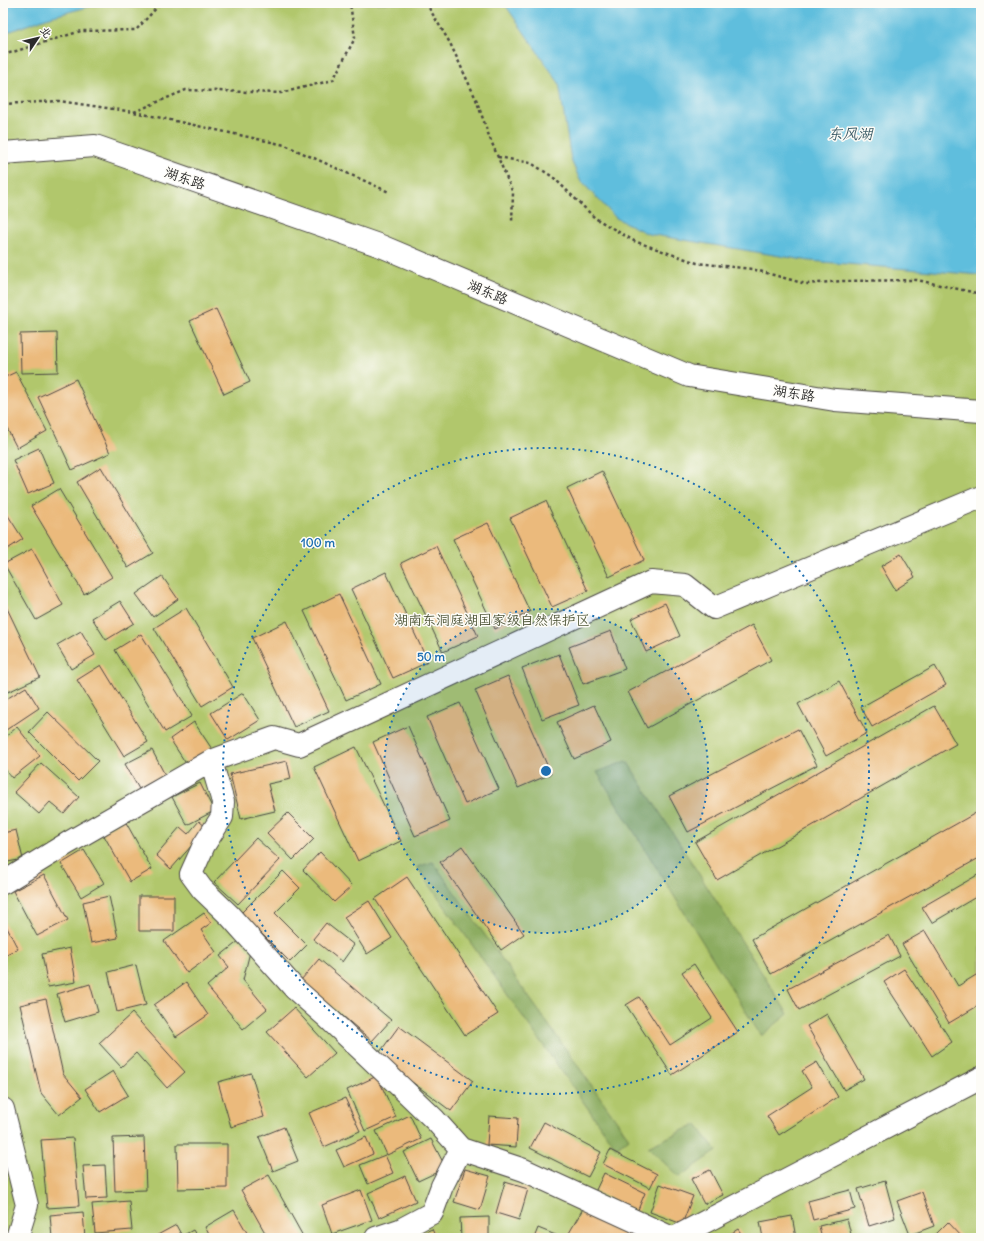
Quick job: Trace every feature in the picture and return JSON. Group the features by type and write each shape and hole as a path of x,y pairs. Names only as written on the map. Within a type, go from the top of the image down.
{"street":[{"name":"湖东路","path":"3,153 95,146 381,246 689,376 835,400 981,411"},
{"path":"3,883 68,843 211,762 274,738 299,745 651,582 685,585 714,608 981,497"},
{"path":"211,762 224,802 222,817 204,845 191,874 202,888 230,916 295,989 328,1018 435,1120 461,1149 524,1170 673,1238 981,1078"},
{"path":"3,1109 27,1205 17,1238"},
{"path":"376,1238 400,1230 432,1213 442,1186 461,1149"}],"path":[{"path":"3,55 81,31 136,30 161,3"},
{"path":"134,112 186,90 281,93 333,80 355,38 350,3"},
{"path":"426,3 454,50 476,99 513,193 512,223"},
{"path":"3,104 59,101 134,112 285,145 389,192"},
{"path":"498,157 531,163 553,177 595,218 634,241 697,263 752,269 806,284 843,281 917,280 981,294"}],"green space":[{"name":"湖南东洞庭湖国家级自然保护区","path":"3,3 981,3 981,1238 3,1238"},
{"path":"627,761 788,1014 761,1036 597,772"},
{"path":"433,862 629,1138 616,1148 417,867"},
{"path":"696,1124 717,1151 679,1177 648,1147"}],"water":[{"path":"3,3 103,3 46,18 3,34"},
{"name":"东风湖","path":"504,3 981,3 981,275 810,261 648,234 616,218 580,180 571,160 559,83"}],"building":[{"path":"216,309 250,382 224,394 190,321"},
{"path":"57,333 58,372 21,373 20,334"},
{"path":"16,372 47,431 17,448 3,421 3,378"},
{"path":"76,379 110,453 72,470 38,397"},
{"path":"39,448 54,483 28,494 13,460"},
{"path":"101,467 153,553 128,568 77,482"},
{"path":"602,471 644,560 609,577 567,488"},
{"path":"59,489 112,577 84,594 31,506"},
{"path":"546,501 588,591 552,607 510,518"},
{"path":"7,514 23,539 3,552 3,517"},
{"path":"488,523 530,612 495,629 453,539"},
{"path":"436,546 478,636 443,652 401,563"},
{"path":"32,549 63,605 36,620 4,564"},
{"path":"901,554 915,577 895,590 881,566"},
{"path":"386,572 428,662 393,678 351,589"},
{"path":"162,576 178,599 153,617 136,594"},
{"path":"339,594 381,684 346,700 304,611"},
{"path":"3,600 40,677 8,692 3,682"},
{"path":"120,601 134,623 106,640 92,618"},
{"path":"665,603 680,636 646,652 631,619"},
{"path":"186,608 233,687 202,706 154,628"},
{"path":"287,621 329,711 294,727 252,638"},
{"path":"752,625 771,660 647,728 628,692"},
{"path":"81,631 95,655 71,669 57,645"},
{"path":"611,631 625,669 583,684 569,647"},
{"path":"141,634 192,716 165,732 115,650"},
{"path":"559,654 579,705 542,719 522,668"},
{"path":"101,665 148,742 124,756 77,680"},
{"path":"935,666 946,685 872,727 861,707"},
{"path":"508,676 551,774 518,788 475,690"},
{"path":"839,681 867,733 826,756 798,704"},
{"path":"26,687 39,708 3,732 3,701"},
{"path":"243,693 260,720 228,740 211,713"},
{"path":"460,703 499,789 465,804 427,717"},
{"path":"594,705 611,742 574,759 557,722"},
{"path":"934,706 956,744 717,880 695,842"},
{"path":"48,712 98,761 78,781 29,732"},
{"path":"194,722 212,749 187,765 170,739"},
{"path":"408,726 450,821 415,836 373,742"},
{"path":"17,727 40,756 12,778 3,767 3,739"},
{"path":"798,729 817,765 688,832 669,796"},
{"path":"356,747 401,841 358,861 314,767"},
{"path":"152,750 165,775 139,789 125,764"},
{"path":"287,761 291,779 268,784 275,811 241,819 230,774"},
{"path":"41,763 79,797 64,814 50,802 39,814 14,792"},
{"path":"200,783 214,811 187,825 172,797"},
{"path":"981,810 981,857 771,974 752,939"},
{"path":"288,813 314,839 293,860 267,833"},
{"path":"124,819 152,869 130,882 102,832"},
{"path":"199,821 207,828 171,869 156,855 180,827 188,834"},
{"path":"16,830 23,859 3,863 3,833"},
{"path":"256,838 280,860 238,904 214,882"},
{"path":"462,846 524,934 501,950 440,862"},
{"path":"84,850 104,883 81,897 61,864"},
{"path":"320,852 352,886 334,902 303,870"},
{"path":"283,871 300,888 275,913 307,945 290,962 241,913"},
{"path":"981,873 981,894 932,923 922,907"},
{"path":"44,875 68,920 37,936 13,891"},
{"path":"407,877 498,1014 465,1035 375,899"},
{"path":"109,896 118,938 91,943 83,902"},
{"path":"139,896 174,896 174,931 139,931"},
{"path":"369,901 392,938 367,954 344,917"},
{"path":"204,913 211,923 201,930 216,952 187,973 164,941"},
{"path":"3,920 18,949 3,957"},
{"path":"326,923 354,945 342,962 313,939"},
{"path":"925,931 958,986 981,972 981,1004 949,1023 902,944"},
{"path":"889,935 900,956 799,1010 788,989"},
{"path":"240,940 250,952 243,980 267,1009 243,1029 207,986 229,967 220,956"},
{"path":"70,948 76,982 48,987 42,954"},
{"path":"319,959 391,1020 372,1041 301,980"},
{"path":"694,964 738,1032 672,1075 626,1005 639,997 670,1045 712,1018 682,972"},
{"path":"136,965 146,1005 117,1012 108,972"},
{"path":"904,969 952,1042 932,1056 884,982"},
{"path":"186,982 208,1015 176,1037 154,1005"},
{"path":"90,984 98,1012 65,1022 57,994"},
{"path":"46,999 63,1074 82,1097 59,1115 41,1093 20,1005"},
{"path":"294,1008 335,1053 308,1077 267,1032"},
{"path":"132,1013 185,1072 167,1088 136,1053 121,1067 99,1043"},
{"path":"827,1014 864,1079 844,1090 807,1026"},
{"path":"399,1026 473,1081 451,1111 377,1056"},
{"path":"817,1062 838,1097 779,1135 767,1116 812,1087 802,1071"},
{"path":"113,1071 128,1095 100,1112 85,1089"},
{"path":"251,1073 264,1117 231,1127 218,1082"},
{"path":"377,1076 396,1117 365,1131 347,1090"},
{"path":"345,1098 360,1131 324,1147 309,1113"},
{"path":"410,1115 421,1139 387,1155 376,1131"},
{"path":"489,1116 518,1118 516,1147 487,1145"},
{"path":"544,1122 601,1152 588,1177 530,1148"},
{"path":"284,1127 298,1161 273,1171 259,1137"},
{"path":"144,1137 146,1190 115,1191 113,1138"},
{"path":"366,1137 373,1154 344,1167 336,1150"},
{"path":"73,1138 79,1206 47,1208 41,1140"},
{"path":"431,1139 446,1168 418,1181 404,1152"},
{"path":"177,1144 227,1144 227,1188 178,1189"},
{"path":"610,1150 657,1174 650,1188 603,1164"},
{"path":"385,1155 393,1173 368,1184 360,1165"},
{"path":"105,1165 107,1198 86,1199 83,1166"},
{"path":"465,1169 490,1176 480,1210 454,1202"},
{"path":"710,1170 723,1195 704,1204 691,1179"},
{"path":"604,1173 645,1193 637,1212 595,1192"},
{"path":"269,1175 304,1238 268,1238 241,1190"},
{"path":"405,1176 416,1201 379,1218 368,1193"},
{"path":"885,1181 895,1218 869,1226 858,1189"},
{"path":"505,1182 528,1189 519,1220 496,1213"},
{"path":"660,1184 693,1196 682,1224 650,1212"},
{"path":"361,1190 372,1220 332,1234 322,1205"},
{"path":"850,1190 855,1209 813,1220 808,1201"},
{"path":"922,1192 934,1226 910,1235 897,1201"},
{"path":"129,1201 132,1230 95,1233 92,1204"},
{"path":"585,1205 642,1238 573,1238 568,1235"},
{"path":"234,1210 250,1238 211,1238 205,1227"},
{"path":"83,1212 85,1238 52,1238 50,1215"},
{"path":"792,1216 796,1238 763,1238 760,1222"},
{"path":"489,1217 489,1238 461,1238 460,1218"},
{"path":"847,1219 852,1238 822,1238 819,1226"},
{"path":"948,1222 963,1238 932,1238"},
{"path":"176,1225 182,1236 193,1230 198,1238 152,1238"},
{"path":"538,1228 563,1238 534,1238"},
{"path":"432,1229 436,1238 412,1238"},
{"path":"738,1229 744,1238 724,1238"}]}
